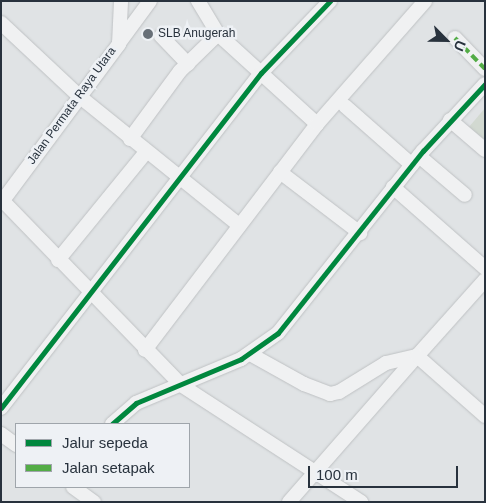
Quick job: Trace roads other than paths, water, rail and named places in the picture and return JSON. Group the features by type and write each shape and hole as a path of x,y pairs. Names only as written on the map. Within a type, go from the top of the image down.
{"street":[{"name":"Jalan Permata Raya Utara","path":"2,202 119,44 121,1"},
{"path":"119,44 150,1"},
{"path":"1,408 261,73 330,1"},
{"path":"145,350 317,124 425,1"},
{"path":"201,3 218,34 317,124"},
{"path":"1,22 79,96 146,152 239,225"},
{"path":"130,139 188,64 218,34"},
{"path":"161,36 188,64"},
{"path":"455,38 485,70"},
{"path":"113,423 136,403 250,354 296,314 415,160 485,84"},
{"path":"345,106 415,160 465,195"},
{"path":"450,120 485,150"},
{"path":"58,260 146,152"},
{"path":"280,172 360,232"},
{"path":"393,187 485,268"},
{"path":"2,202 89,294 181,385 361,502"},
{"path":"289,502 314,471 485,280"},
{"path":"250,354 330,394 386,363 417,356"},
{"path":"417,356 485,416"},
{"path":"1,434 15,444"},
{"path":"74,488 94,502"}],"place":[{"name":"SLB Anugerah","path":"148,34"}]}
